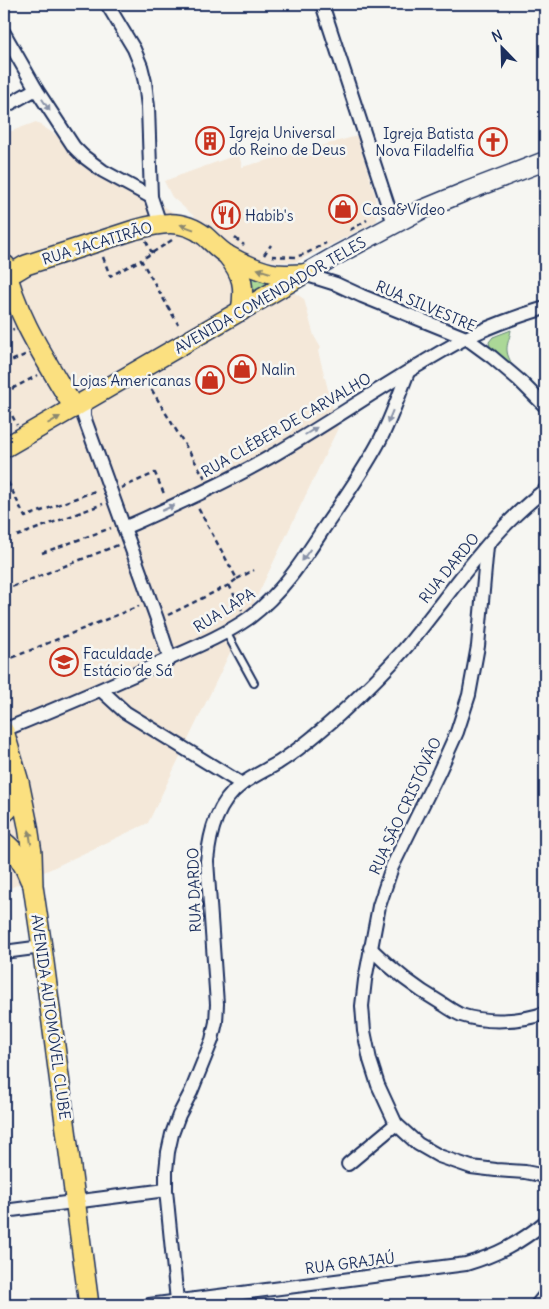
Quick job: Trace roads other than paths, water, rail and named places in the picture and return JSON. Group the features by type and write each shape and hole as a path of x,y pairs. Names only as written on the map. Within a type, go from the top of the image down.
{"main road":[{"name":"AVENIDA COMENDADOR TELES","path":"4,448 81,409 139,371 304,274 391,218 421,210 545,162"},
{"name":"RUA JACATIRÃO","path":"11,268 134,230 160,224 177,224 193,229 206,237 231,247 261,270 275,274 304,274"},
{"path":"231,247 235,266 244,287 241,311"},
{"path":"11,268 17,304 51,369 81,409"},
{"path":"11,268 81,409"},
{"name":"AVENIDA AUTOMÓVEL CLUBE","path":"4,731 24,801 32,853 32,886 42,947 89,1305"},
{"path":"4,813 14,801 19,782"},
{"path":"4,842 16,851 22,860 32,886"}],"street":[{"path":"107,4 134,49 145,82 148,107 151,197 160,224"},
{"path":"322,4 391,218"},
{"path":"4,32 36,89 74,147 103,171 151,197"},
{"path":"4,107 36,89"},
{"name":"RUA SILVESTRE","path":"304,274 336,284 466,338 519,380 545,406"},
{"name":"RUA CLÉBER DE CARVALHO","path":"123,526 171,507 211,488 270,456 466,338 545,308"},
{"name":"RUA LAPA","path":"4,731 101,690 226,632 248,618 267,602 284,586 363,470 380,440 408,372"},
{"path":"81,409 170,659"},
{"name":"RUA DARDO","path":"177,1301 166,1190 166,1170 172,1134 212,1040 216,1022 217,1004 206,861 212,825 219,809 242,784 280,762 306,742 340,714 372,683 411,642 487,546 530,502 545,490"},
{"name":"RUA SÃO CRISTÓVÃO","path":"487,546 478,646 469,695 457,732 392,867 379,906 365,980 362,1006 364,1031 378,1085 396,1124 418,1144 439,1156 471,1167 545,1176"},
{"path":"101,690 125,712 242,784"},
{"path":"4,952 42,947"},
{"path":"370,948 390,968 423,993 460,1014 480,1020 506,1021 545,1013"},
{"path":"348,1164 396,1124"},
{"path":"4,1211 166,1190"},
{"name":"RUA GRAJAÚ","path":"149,1305 466,1264 507,1249 545,1222"},
{"path":"537,1305 545,1294"}],"lane":[{"path":"226,632 254,683"}],"place":[{"name":"Igreja Universal do Reino de Deus","path":"210,141"},
{"name":"Igreja Batista Nova Filadelfia","path":"493,142"},
{"name":"Casa&Vídeo","path":"343,209"},
{"name":"Habib's","path":"226,215"},
{"name":"Nalin","path":"242,369"},
{"name":"Lojas Americanas","path":"210,380"},
{"name":"Faculdade Estácio de Sá","path":"64,662"}]}
